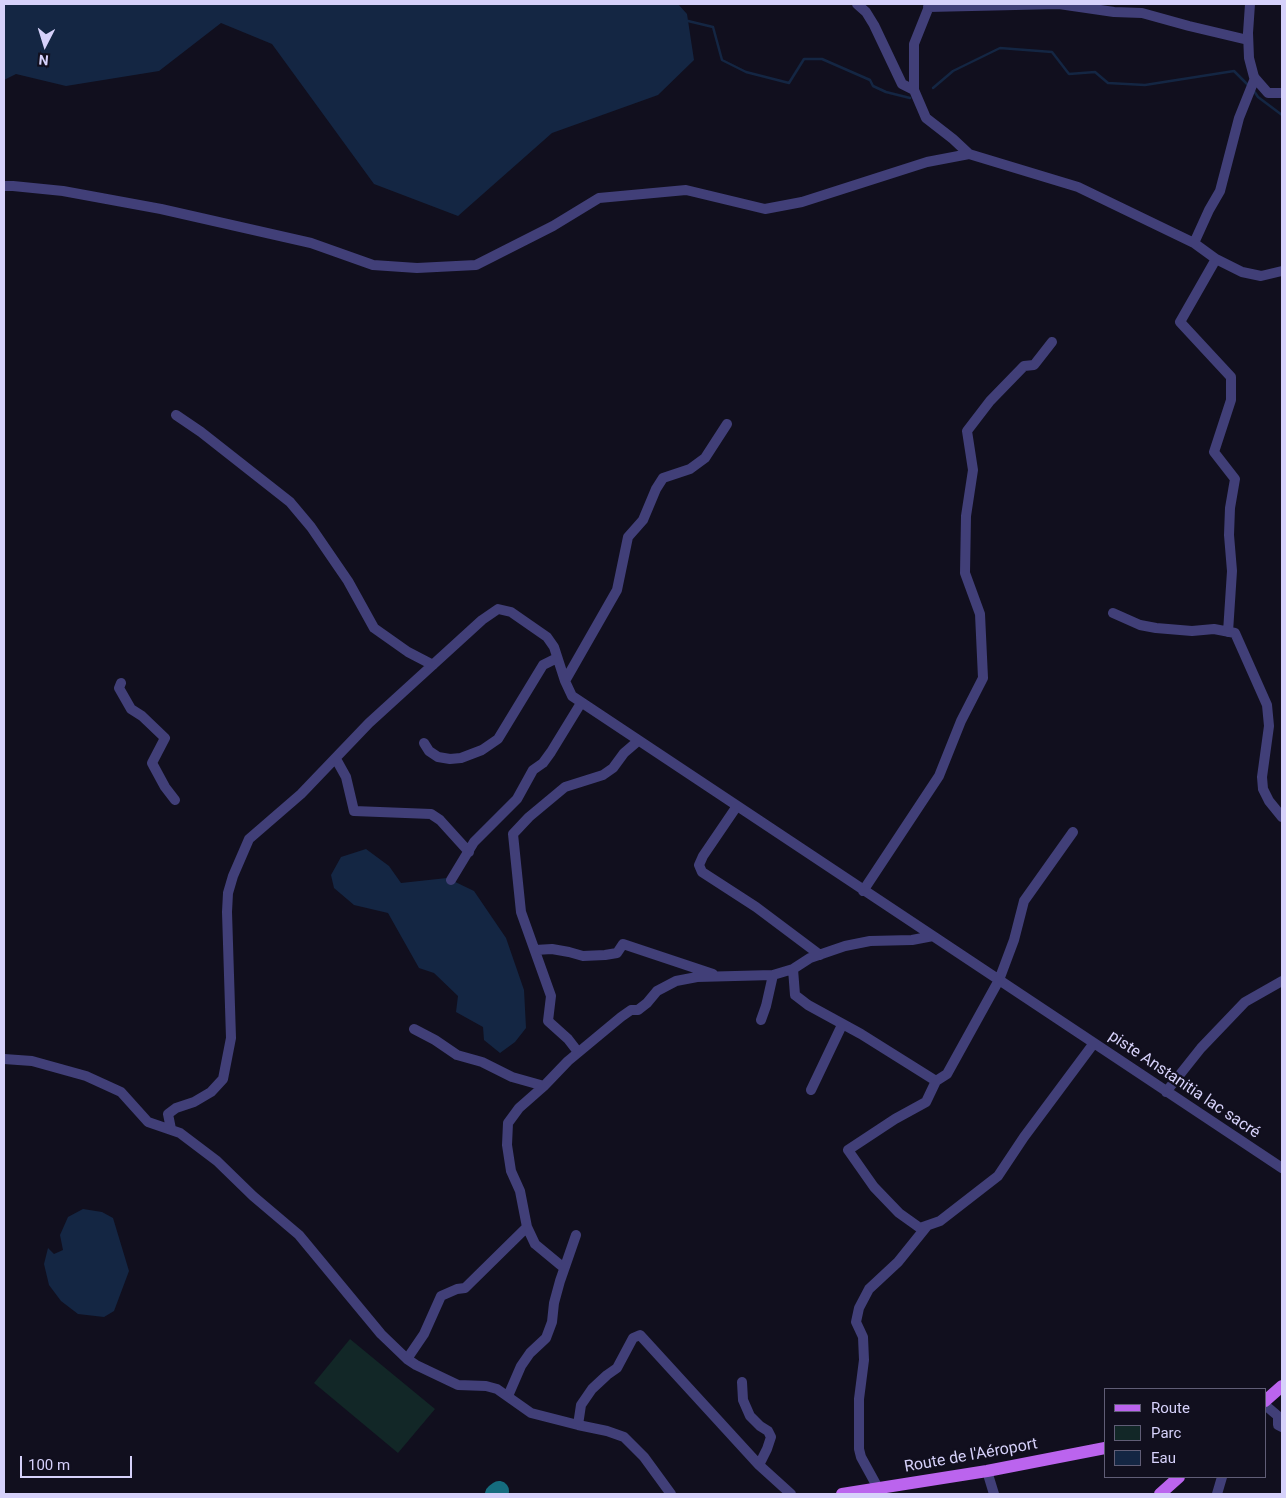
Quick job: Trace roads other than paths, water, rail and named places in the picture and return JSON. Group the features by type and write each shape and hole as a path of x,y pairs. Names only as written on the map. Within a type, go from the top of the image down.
{"main road":[{"path":"1266,1400 1282,1386"},
{"name":"Route de l'Aéroport","path":"842,1494 987,1471 1104,1448"},
{"path":"1160,1494 1178,1478"}],"street":[{"path":"857,4 870,18 902,84 914,90"},
{"path":"1248,40 1142,13 1114,12 1059,4 929,5 914,44 914,90 926,118 969,154 1078,187 1194,243 1216,259 1242,272 1261,276 1279,274"},
{"path":"1250,4 1249,58 1255,78 1268,93 1282,93"},
{"path":"1194,243 1220,191 1239,118 1255,78"},
{"path":"4,186 63,191 161,209 311,243 373,265 417,268 476,265 553,226 599,198 686,190 765,209 802,202 927,162 969,154"},
{"path":"1216,259 1180,322 1231,377 1231,400 1214,452 1235,479 1230,508 1229,535 1232,571 1228,632"},
{"path":"863,890 940,776 961,721 982,678 980,614 965,573 966,516 973,470 967,432 990,401 1024,366 1034,365 1052,342"},
{"path":"171,1128 168,1114 176,1108 194,1102 211,1092 223,1079 231,1038 228,893 233,876 249,839 301,794 369,723 433,665 408,652 374,628 348,581 290,502 202,432 176,415"},
{"path":"565,681 617,590 628,537 643,520 656,489 663,478 690,469 705,458 727,424"},
{"name":"piste Anstanitia lac sacré","path":"433,665 482,620 498,609 511,612 547,637 554,647 572,696 1282,1168"},
{"path":"1113,612 1140,625 1156,628 1192,631 1214,629 1235,633 1267,705 1268,726 1262,777 1263,789 1269,801 1282,817"},
{"path":"424,743 429,751 438,757 450,759 461,758 482,750 498,739 543,665 557,658"},
{"path":"121,683 119,688 131,709 142,716 165,738 152,764 175,800"},
{"path":"451,880 474,842 517,799 533,770 543,763 551,752 581,702"},
{"path":"578,1052 568,1039 548,1021 551,996 521,912 513,834 529,817 565,787 603,775 613,768 624,753 638,741"},
{"path":"336,759 346,777 354,811 431,814 440,820 469,852"},
{"path":"737,806 703,856 699,865 702,872 756,908 820,955"},
{"path":"1073,832 1024,901 1014,940 999,980 947,1074 936,1081 926,1102 895,1119 848,1150 871,1184 899,1213 920,1228 940,1221 998,1176 1024,1137 1094,1043"},
{"path":"564,1268 535,1244 527,1226 520,1191 511,1171 507,1145 508,1123 519,1108 544,1086 568,1060 621,1017 631,1010 638,1010 657,991 676,981 697,977 773,975 793,969 810,958 845,946 870,941 912,940 933,936"},
{"path":"535,950 552,949 583,956 604,956 618,953 623,944 721,976"},
{"path":"793,969 795,994 808,1005 842,1025 862,1034 936,1081"},
{"path":"761,1020 773,975"},
{"path":"1166,1092 1202,1048 1245,1002 1282,980"},
{"path":"811,1090 842,1025"},
{"path":"414,1029 457,1054 482,1062 512,1077 544,1086"},
{"path":"4,1059 32,1061 86,1076 121,1092 148,1122 171,1128 180,1133 217,1161 253,1196 299,1235 381,1334 407,1359 448,1381 467,1386 486,1386 497,1389 531,1413 608,1431 624,1437 644,1457 671,1494"},
{"path":"407,1359 424,1334 441,1296 457,1289 465,1288 527,1226"},
{"path":"878,1488 861,1457 859,1448 859,1399 864,1360 863,1337 856,1322 859,1308 869,1289 898,1262 927,1226"},
{"path":"508,1396 521,1366 530,1353 546,1338 552,1322 554,1303 564,1268 576,1235"},
{"path":"578,1425 581,1405 592,1389 617,1368 633,1338 640,1335 759,1465 791,1494"},
{"path":"742,1382 743,1400 750,1416 768,1431 772,1437 759,1465"},
{"path":"1266,1406 1278,1416 1278,1425 1282,1428"},
{"path":"987,1471 994,1494"},
{"path":"1217,1494 1222,1478"}],"water":[{"path":"4,4 678,4 687,14 694,60 658,95 552,133 458,216 374,184 272,44 221,23 159,71 66,86 16,74 4,80"},
{"path":"366,849 389,866 401,883 447,878 474,891 506,938 524,990 526,1028 515,1042 500,1053 484,1040 483,1027 456,1012 458,996 434,973 419,968 388,913 354,905 334,888 331,875 341,857"},
{"path":"83,1209 102,1212 113,1218 129,1271 114,1311 104,1317 78,1314 61,1301 49,1285 44,1264 48,1248 54,1254 63,1250 60,1235 68,1217"}],"waterway":[{"path":"688,21 713,27 722,60 746,72 789,83 804,59 822,59 870,80 873,86 886,92 910,98"},
{"path":"933,88 953,71 1000,48 1052,52 1069,74 1095,72 1108,83 1145,85 1234,71 1250,87"},
{"path":"1254,91 1258,97 1282,115"}]}
